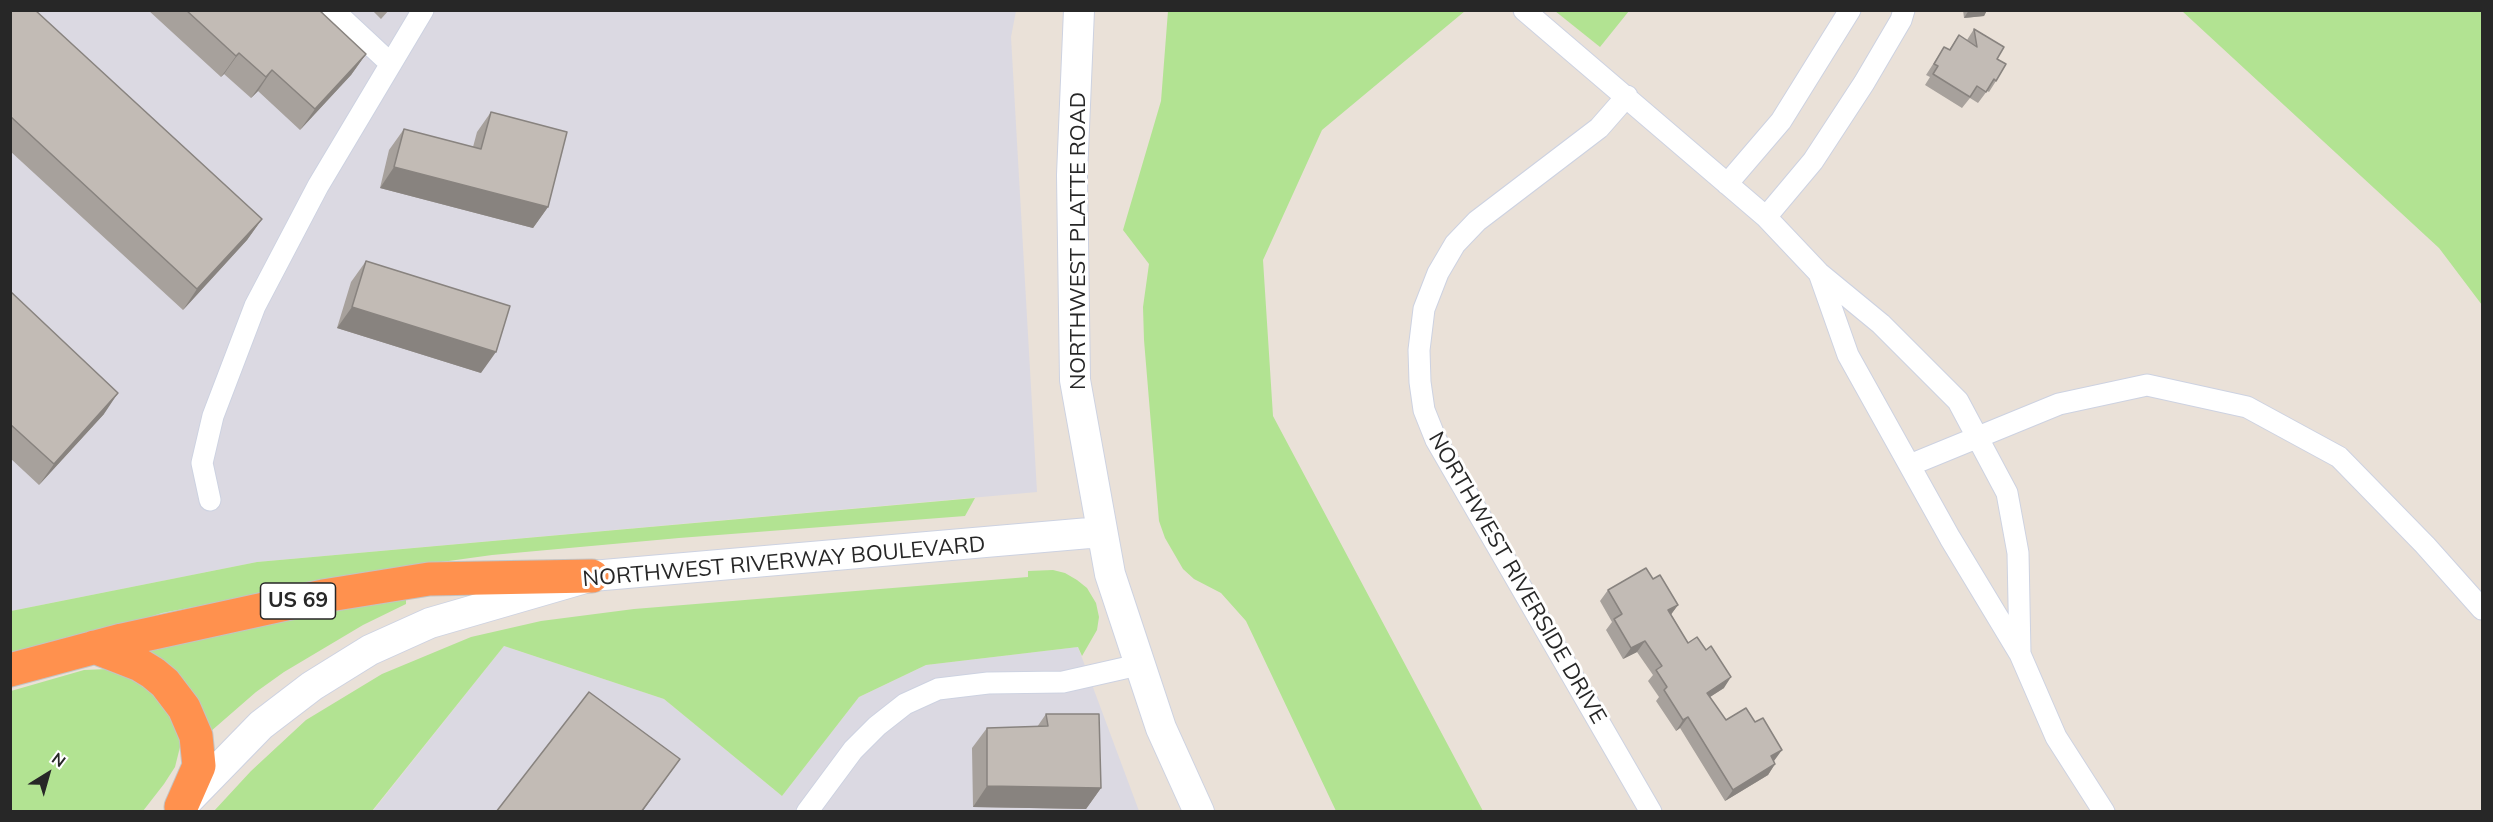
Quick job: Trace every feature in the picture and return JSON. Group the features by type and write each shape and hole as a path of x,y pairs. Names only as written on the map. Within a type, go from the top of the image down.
{"highway":[{"name":"US 69","path":"10,670 94,647 229,615 429,579 591,576"},
{"path":"94,647 140,665 153,673 165,683 184,708 196,736 199,766 180,809"}],"main road":[{"name":"NORTHWEST PLATTE ROAD","path":"1079,10 1072,176 1075,380 1110,574 1138,665 1161,728 1199,812"},
{"name":"NORTHWEST RIVERWAY BOULEVARD","path":"180,809 261,725 312,686 370,651 430,623 591,576 1101,532"}],"street":[{"path":"333,10 391,64"},
{"path":"210,500 202,463 213,416 255,306 292,231 423,10"},
{"path":"1524,10 1766,217 1819,273 1881,324 1958,401 2007,493 2019,554 2020,654"},
{"path":"1727,184 1781,121 1850,10"},
{"path":"1766,217 1813,161 1870,74 1902,20 1904,10"},
{"name":"NORTHWEST RIVERSIDE DRIVE","path":"1627,96 1599,128 1477,221 1455,244 1438,273 1425,309 1419,350 1420,382 1424,410 1436,440 1652,812"},
{"path":"1819,273 1848,355 1950,538 2020,654 2056,737 2104,812"},
{"path":"1910,465 2060,404 2147,385 2247,407 2339,457 2425,545 2482,609"},
{"path":"807,812 853,750 877,726 905,704 938,689 988,683 1063,682 1138,665"}],"shaded area":[{"path":"11,11 1016,11 1011,37 1037,492 257,562 11,611"},
{"path":"504,646 664,699 782,796 859,697 926,665 1078,647 1139,811 372,812"}],"green space":[{"path":"1168,11 1465,11 1322,130 1263,260 1273,416 1483,811 1336,811 1246,621 1221,593 1194,579 1183,569 1165,538 1159,521 1144,340 1143,307 1149,264 1123,230 1161,101"},
{"path":"1555,11 1629,11 1600,47"},
{"path":"2182,11 2482,11 2482,305 2439,248"},
{"path":"975,498 965,516 492,555 398,568 162,613 11,661 11,611 257,562"},
{"path":"1053,570 1065,573 1077,580 1087,588 1096,603 1099,617 1097,630 1082,656 1078,647 926,665 859,697 782,796 664,699 504,646 372,811 214,811 251,771 306,720 382,674 471,637 541,621 634,609 1028,577 1028,571"},
{"path":"406,598 406,604 363,625 284,672 256,692 210,732 150,653 148,646 267,619"},
{"path":"108,669 129,674 167,703 182,739 175,767 164,784 143,811 11,812 11,691 84,670"}],"building":[{"path":"10,10 35,10 262,219 197,289 10,116"},
{"path":"186,10 319,10 366,54 315,109 272,70 266,77 239,53 236,56"},
{"path":"1974,29 2004,47 1997,59 2006,64 1986,92 1977,86 1970,97 1933,74 1938,66 1934,64 1944,47 1950,50 1959,35 1977,47"},
{"path":"491,112 567,132 548,207 394,167 404,129 481,149"},
{"path":"366,261 510,306 496,352 352,307"},
{"path":"10,291 118,393 54,464 10,424"},
{"path":"1646,568 1653,579 1660,575 1678,605 1668,610 1688,643 1697,637 1706,650 1711,646 1731,677 1707,693 1726,720 1746,708 1755,722 1763,718 1782,750 1771,756 1775,764 1733,790 1688,717 1683,720 1664,690 1667,687 1656,670 1662,666 1645,641 1631,648 1614,619 1622,614 1608,590"},
{"path":"589,692 680,759 641,812 496,812"},
{"path":"1046,714 1099,714 1101,788 987,786 987,728 1048,726"}]}
